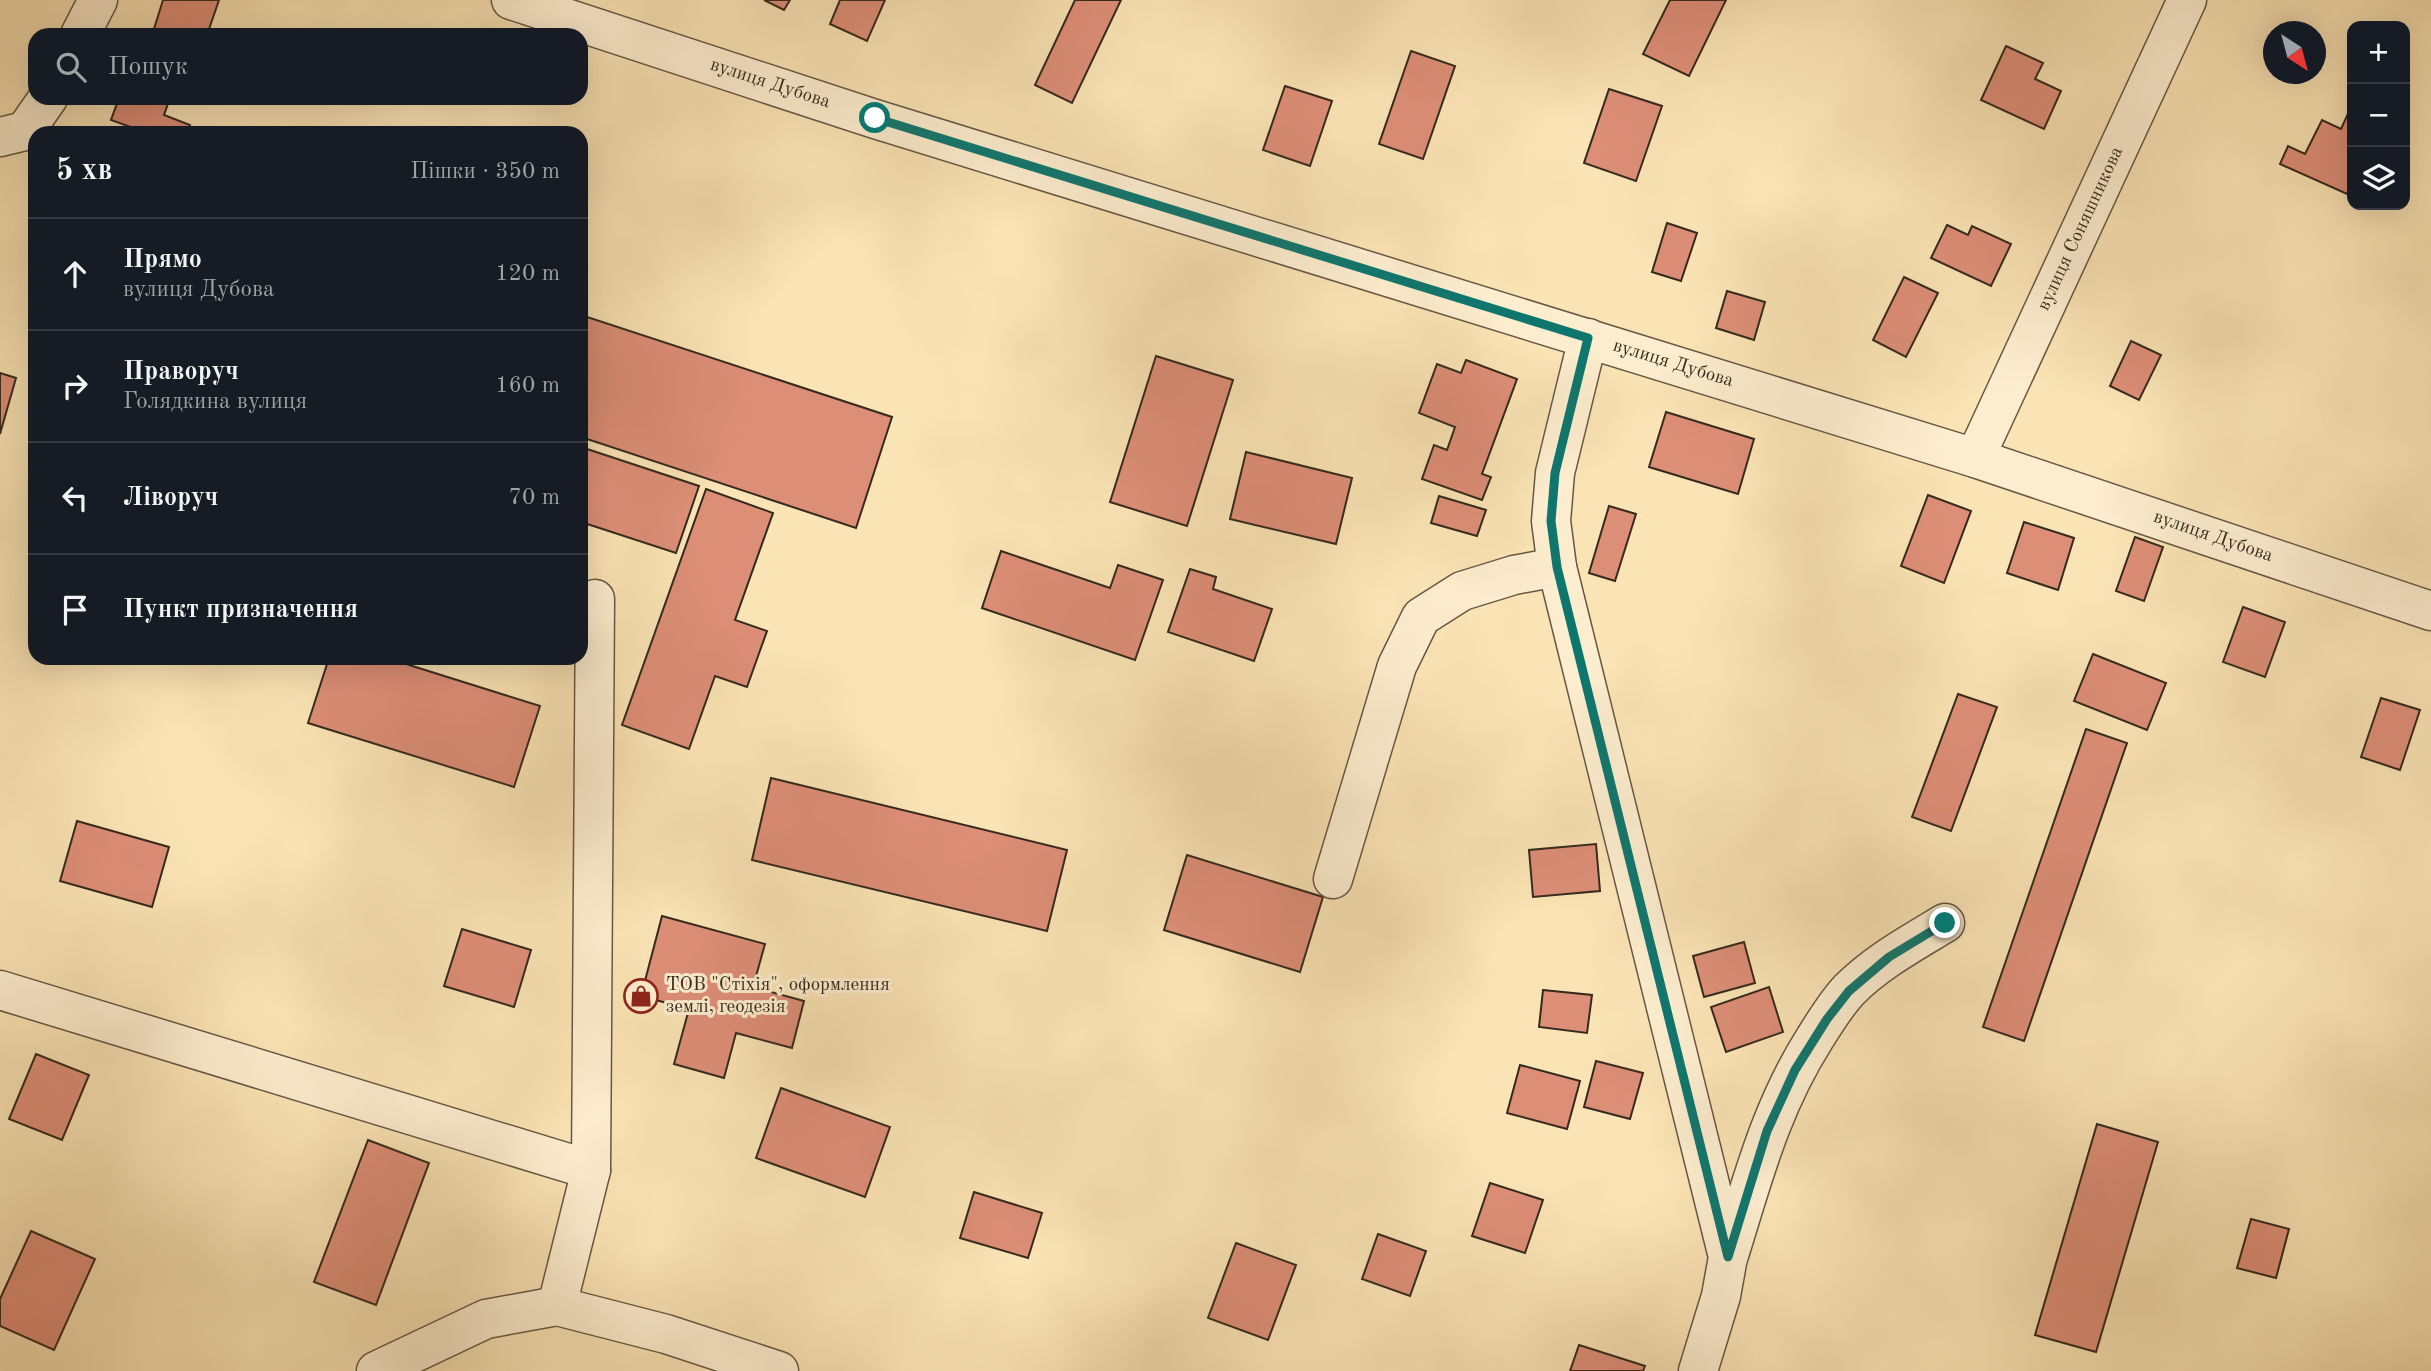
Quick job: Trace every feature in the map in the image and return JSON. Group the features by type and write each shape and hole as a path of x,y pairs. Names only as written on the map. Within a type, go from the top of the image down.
{"street":[{"path":"84,28 98,0"},
{"name":"вулиця Дубова","path":"511,0 875,118 1975,458 2431,611"},
{"name":"вулиця Соняшникова","path":"1975,458 2187,0"},
{"path":"28,126 43,105"},
{"path":"0,137 25,131 28,127"},
{"path":"1588,338 1555,473 1551,521 1557,567 1728,1257"},
{"path":"1333,879 1397,666 1421,617 1462,592 1514,575 1557,567"},
{"path":"557,1306 591,1170 595,599"},
{"path":"1698,1371 1721,1296 1728,1257 1767,1131 1795,1070 1827,1019 1849,991 1889,957 1945,923"},
{"path":"0,990 591,1170"},
{"path":"376,1371 486,1319 557,1306 666,1334 779,1371"}],"building":[{"path":"163,0 219,0 209,28 154,28"},
{"path":"764,0 790,0 784,10"},
{"path":"840,0 885,0 867,41 830,24"},
{"path":"1075,0 1121,0 1072,103 1035,85"},
{"path":"1670,0 1726,0 1689,76 1643,54"},
{"path":"2006,46 2043,63 2035,79 2061,91 2044,129 1981,100"},
{"path":"1411,51 1455,66 1423,159 1379,144"},
{"path":"1285,86 1332,101 1310,166 1263,150"},
{"path":"1609,89 1662,106 1636,181 1584,163"},
{"path":"116,105 168,105 164,115 190,125 128,126 111,120"},
{"path":"2347,116 2347,194 2280,164 2288,146 2305,154 2322,120 2341,129"},
{"path":"1667,223 1697,233 1681,281 1652,272"},
{"path":"1947,225 1968,235 1972,226 2011,244 1991,286 1931,258"},
{"path":"1904,277 1938,293 1906,357 1873,340"},
{"path":"1727,291 1765,302 1754,340 1716,328"},
{"path":"588,317 892,417 856,528 588,439"},
{"path":"2131,341 2161,355 2139,400 2110,386"},
{"path":"1156,356 1233,380 1187,526 1110,502"},
{"path":"1466,360 1517,379 1482,474 1491,477 1482,500 1422,479 1434,445 1447,450 1455,427 1419,413 1437,364 1461,373"},
{"path":"0,373 16,378 0,434"},
{"path":"1666,412 1754,439 1738,494 1649,467"},
{"path":"588,449 699,486 676,553 588,524"},
{"path":"1246,452 1352,478 1336,544 1230,519"},
{"path":"706,489 773,513 735,620 767,631 747,687 715,676 689,749 622,725"},
{"path":"1928,495 1971,511 1944,583 1901,566"},
{"path":"1439,496 1486,510 1477,536 1431,523"},
{"path":"1609,506 1636,514 1615,581 1589,573"},
{"path":"2024,522 2074,538 2058,590 2007,573"},
{"path":"2135,537 2163,547 2144,601 2116,591"},
{"path":"1001,551 1110,588 1118,565 1163,580 1135,660 982,608"},
{"path":"1190,569 1216,577 1213,589 1272,609 1254,661 1168,632"},
{"path":"2243,607 2285,622 2265,677 2223,662"},
{"path":"2093,654 2166,683 2147,730 2074,701"},
{"path":"327,665 409,665 540,706 514,787 308,723"},
{"path":"1958,694 1997,707 1951,831 1912,817"},
{"path":"2381,698 2420,710 2400,770 2361,757"},
{"path":"2086,729 2127,743 2024,1041 1983,1027"},
{"path":"771,778 1067,850 1047,931 752,860"},
{"path":"77,821 169,847 152,907 60,881"},
{"path":"1596,844 1600,891 1533,897 1529,850"},
{"path":"1187,855 1323,897 1300,972 1164,930"},
{"path":"662,916 765,944 753,987 804,1001 792,1048 736,1033 724,1078 674,1064 689,1009 641,996"},
{"path":"462,929 531,950 514,1007 444,986"},
{"path":"1744,942 1755,983 1704,997 1693,956"},
{"path":"1769,987 1783,1032 1726,1052 1711,1007"},
{"path":"1543,990 1592,995 1587,1033 1539,1027"},
{"path":"36,1054 89,1075 62,1140 9,1119"},
{"path":"1596,1061 1643,1073 1630,1119 1584,1107"},
{"path":"1520,1065 1580,1081 1567,1129 1507,1113"},
{"path":"781,1088 890,1127 865,1197 756,1158"},
{"path":"2097,1124 2158,1142 2096,1352 2035,1335"},
{"path":"368,1140 429,1163 376,1305 314,1282"},
{"path":"1490,1183 1543,1200 1525,1253 1472,1236"},
{"path":"974,1192 1042,1213 1028,1258 960,1238"},
{"path":"2251,1219 2289,1229 2276,1278 2237,1268"},
{"path":"31,1231 95,1259 54,1350 0,1326 0,1299"},
{"path":"1378,1234 1426,1251 1410,1296 1362,1279"},
{"path":"1236,1243 1296,1265 1268,1340 1208,1318"},
{"path":"1579,1345 1645,1366 1643,1371 1570,1371"}],"place":[{"name":"ТОВ \"Стіхія\", оформлення землі, геодезія","path":"641,996"}],"route":[{"path":"875,118 1588,338 1555,473 1551,521 1557,567 1728,1257 1767,1131 1795,1070 1827,1019 1849,991 1889,957 1945,923"}]}
